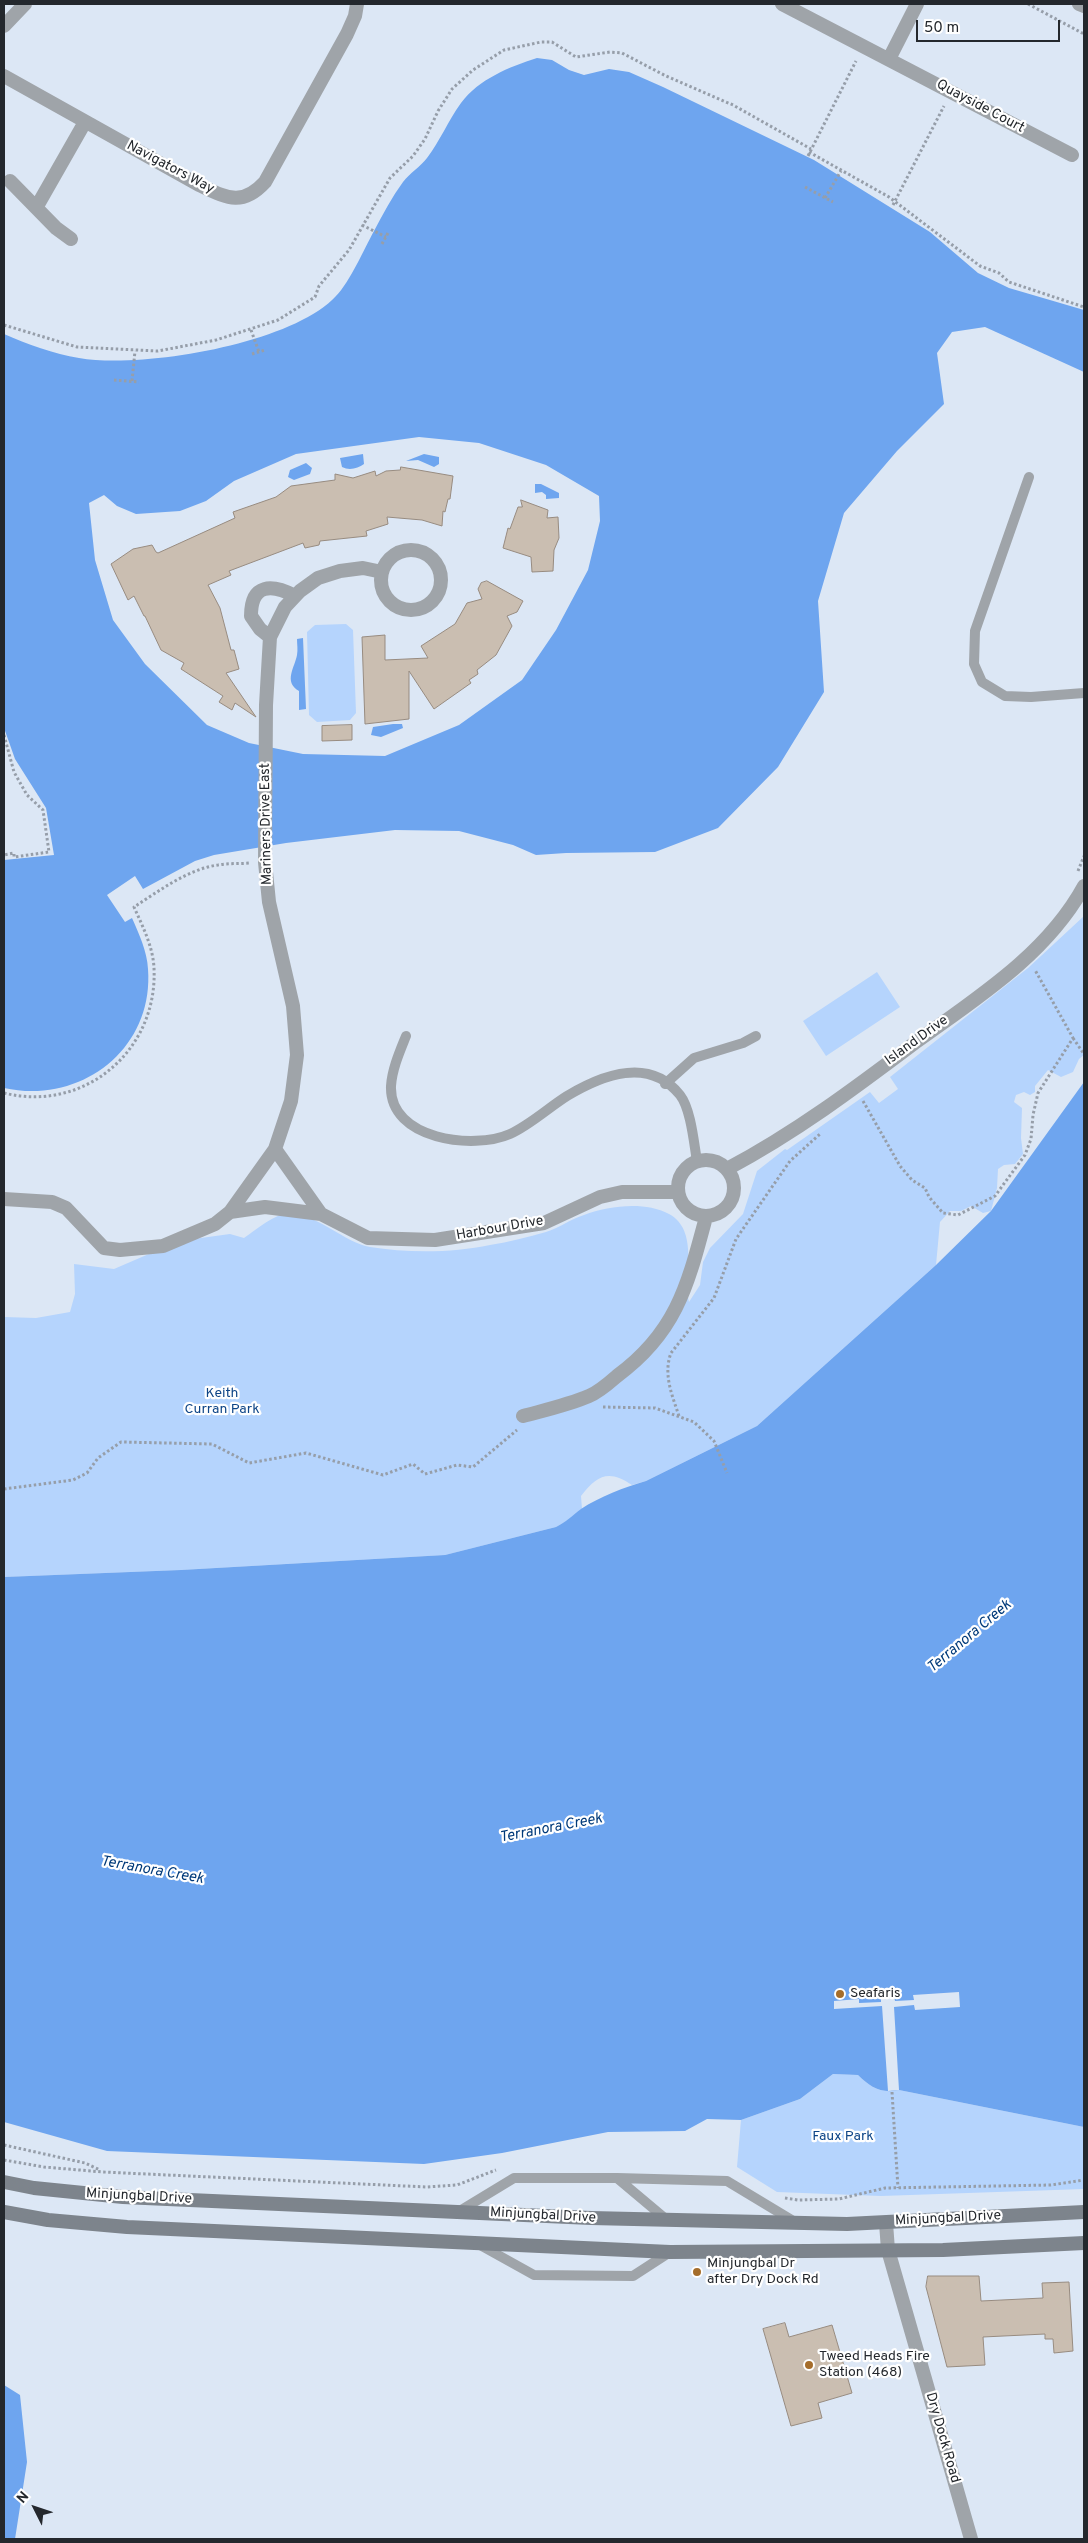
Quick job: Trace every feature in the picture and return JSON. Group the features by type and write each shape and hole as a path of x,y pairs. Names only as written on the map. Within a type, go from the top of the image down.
{"main road":[{"name":"Minjungbal Drive","path":"4,2182 34,2188 124,2197 667,2220 886,2223 1084,2212"},
{"name":"Minjungbal Drive","path":"5,2213 48,2220 127,2227 480,2245 670,2252 888,2250 1084,2243"}],"street":[{"path":"4,26 24,4"},
{"name":"Navigators Way","path":"4,76 199,185 229,198 246,197 256,192 266,182 347,34 355,16 357,4"},
{"name":"Quayside Court","path":"782,4 1072,155"},
{"path":"889,59 917,4"},
{"path":"1079,4 1084,6"},
{"path":"36,208 85,122"},
{"path":"10,181 56,228 71,239"},
{"path":"412,550 431,557 437,565 441,584 438,594 425,608 406,610 396,607 383,592 382,572 394,556 412,550"},
{"name":"Mariners Drive East","path":"230,1212 275,1149 291,1101 296,1047 293,1006 269,902 265,862 266,705 270,637 286,607 295,596 318,578 340,570 363,568 382,572"},
{"path":"270,637 260,629 251,616 253,601 263,589 270,587 281,588 295,596"},
{"name":"Island Drive","path":"727,1169 773,1144 833,1104 977,997 1034,951 1073,907 1084,886"},
{"name":"Harbour Drive","path":"275,1149 321,1214"},
{"path":"698,1161 713,1161 727,1169 735,1186 734,1195 724,1211 706,1217 691,1212 685,1207 678,1192 680,1177 690,1165 698,1161"},
{"name":"Harbour Drive","path":"230,1212 265,1207 321,1214 368,1238 435,1240 544,1223 600,1196 622,1192 678,1192"},
{"path":"4,1199 52,1202 66,1208 104,1248 120,1250 163,1246 215,1224 230,1212"},
{"path":"523,1416 591,1396 624,1371 652,1344 674,1316 688,1284 706,1217"},
{"name":"Dry Dock Road","path":"886,2223 888,2250 971,2539"}],"lane":[{"path":"1029,477 975,631 974,664 982,682 1005,696 1031,697 1084,693"},
{"path":"406,1036 397,1059 391,1087 394,1103 401,1114 417,1129 438,1138 476,1141 510,1134 599,1078 634,1071 659,1078 680,1096 689,1120 698,1161"},
{"path":"665,1084 694,1058 743,1043 756,1036"},
{"path":"458,2212 514,2178 727,2181 795,2222"},
{"path":"617,2178 667,2220"},
{"path":"480,2245 534,2275 633,2276 670,2252"}],"path":[{"path":"1028,4 1084,34"},
{"path":"4,325 76,347 135,350 182,348 251,330 278,320 315,297 319,286 335,269 390,178 413,156 425,139 452,89 473,70 504,50 523,44 552,42 576,57 610,52 622,53 666,76 733,105 894,203 980,266 1000,273 1009,282 1084,307"},
{"path":"809,153 847,77 866,47"},
{"path":"894,203 952,92"},
{"path":"825,198 841,171"},
{"path":"805,187 832,202"},
{"path":"362,225 386,236"},
{"path":"382,244 389,231"},
{"path":"251,330 259,352"},
{"path":"132,381 135,350"},
{"path":"252,354 265,350"},
{"path":"114,380 139,382"},
{"path":"4,735 14,772 27,795 43,810 49,852 14,857 14,853 4,855"},
{"path":"4,1093 43,1098 71,1092 99,1078 125,1055 136,1041 146,1022 153,1000 154,967 148,937 134,907 202,870 217,865 265,862"},
{"path":"1032,966 1084,1054"},
{"path":"862,1100 900,1166 912,1180 925,1188 929,1197 943,1213 958,1215 995,1196 1025,1155 1031,1139 1038,1094 1073,1038"},
{"path":"856,1105 867,1097"},
{"path":"679,1416 668,1376 668,1361 672,1353 714,1298 736,1239 790,1161 824,1130"},
{"path":"591,1396 605,1408 655,1408 694,1422 714,1441 727,1473"},
{"path":"4,1489 73,1480 87,1473 98,1458 121,1442 212,1444 249,1463 306,1454 383,1475 413,1464 425,1474 457,1465 473,1467 516,1433 523,1416"},
{"path":"892,2092 898,2188"},
{"path":"4,2145 85,2163 103,2172"}],"green space":[{"path":"346,624 353,630 356,713 350,720 317,722 309,715 307,632 315,625"},
{"name":"Keith Curran Park","path":"1084,916 1084,1055 1079,1059 1073,1072 1061,1077 1048,1070 1035,1086 1035,1092 1030,1095 1024,1092 1016,1095 1014,1102 1022,1108 1021,1138 1023,1154 1015,1164 1004,1165 998,1169 997,1188 991,1211 983,1213 971,1206 961,1211 950,1211 940,1222 936,1265 757,1426 646,1481 632,1485 617,1477 610,1476 598,1479 581,1496 582,1509 556,1527 445,1555 181,1570 4,1577 4,1317 36,1318 70,1312 75,1294 74,1264 114,1269 179,1241 230,1234 244,1238 272,1219 290,1213 308,1217 350,1240 370,1247 430,1251 461,1250 511,1241 546,1232 579,1217 604,1209 638,1206 649,1207 669,1214 678,1221 684,1231 688,1254 689,1302 700,1285 703,1262 710,1248 743,1214 757,1171 785,1149 787,1150 870,1092 879,1103 898,1089 890,1077 1028,968"},
{"path":"877,972 900,1007 826,1056 803,1021"},
{"name":"Faux Park","path":"833,2074 858,2075 867,2083 881,2090 899,2090 1084,2127 1084,2189 881,2196 777,2192 737,2167 741,2120 800,2099"}],"water":[{"path":"537,58 552,60 569,70 584,75 609,69 629,72 663,87 814,160 930,232 978,273 1009,288 1084,310 1084,372 985,327 952,332 937,353 944,404 897,451 844,513 818,601 824,692 778,767 718,828 655,852 536,855 513,845 459,831 395,830 286,843 214,855 195,861 143,889 135,876 107,895 125,922 132,918 142,943 148,969 147,998 139,1024 125,1047 107,1065 85,1079 59,1088 32,1091 4,1088 4,860 54,855 46,808 15,759 4,728 4,334 41,348 79,358 140,360 176,356 252,340 315,313 341,290 395,194 406,179 427,158 461,103 477,87 495,75","holes":["419,437 479,443 546,465 599,496 600,521 588,570 556,630 522,680 459,725 385,756 303,754 249,743 207,725 145,664 113,620 95,560 89,503 104,495 117,506 136,514 180,511 206,501 234,481 296,454"]},
{"path":"363,454 364,464 348,469 342,467 340,458"},
{"path":"424,454 439,457 439,464 434,467 418,460 406,461"},
{"path":"306,463 312,468 310,474 294,480 288,477 290,470"},
{"path":"535,484 541,484 559,493 559,498 546,499 546,495 542,492 535,493"},
{"path":"303,638 306,709 299,710 299,691 292,683 291,674 297,655 297,639"},
{"path":"402,724 403,728 381,737 371,735 373,727"},
{"name":"Terranora Creek","path":"1084,1082 1084,2127 899,2090 881,2090 867,2083 858,2075 833,2074 800,2099 741,2120 707,2119 685,2131 608,2132 502,2153 424,2164 107,2151 4,2122 4,1577 181,1570 445,1555 556,1527 596,1500 646,1481 757,1426 936,1265 991,1211"},
{"path":"4,2385 20,2395 27,2462 15,2539 4,2539"}],"pier":[{"path":"959,1992 960,2007 915,2010 914,2005 894,2007 899,2090 888,2091 882,2006 834,2009 834,2001 859,1999 859,2003 881,2002 881,1997 894,1996 895,2001 914,2000 913,1995"}],"building":[{"path":"401,467 453,476 450,499 448,499 445,512 443,511 442,526 422,520 387,517 388,524 366,531 367,536 320,541 319,545 305,548 303,543 229,571 231,575 208,585 220,608 231,650 234,650 239,669 226,673 256,717 235,703 232,710 219,702 223,696 181,669 184,663 161,650 134,596 128,600 111,564 133,549 152,545 158,553 235,518 233,512 276,497 291,486 335,480 335,474 353,478 375,471 376,476 386,471 400,470"},
{"path":"521,500 548,510 547,518 558,517 559,538 554,550 553,571 532,572 531,557 503,548 508,528 510,529 518,507 522,507"},
{"path":"487,581 523,601 517,612 507,616 512,626 496,655 477,670 478,674 469,680 471,683 434,709 409,671 409,719 365,724 362,637 385,635 385,660 428,658 421,646 455,624 467,603 482,599 478,589 481,583"},
{"path":"352,725 352,740 322,741 322,726"},
{"path":"928,2276 979,2276 981,2301 1043,2298 1042,2283 1069,2282 1073,2351 1054,2353 1053,2339 1045,2339 1045,2334 983,2337 985,2365 947,2367 926,2287"},
{"name":"Tweed Heads Fire Station (468)","path":"785,2323 789,2337 832,2325 852,2393 818,2403 822,2418 791,2426 763,2329"}],"place":[{"name":"Seafaris","path":"840,1994"},
{"name":"Minjungbal Dr after Dry Dock Rd","path":"697,2272"},
{"name":"Tweed Heads Fire Station (468)","path":"809,2365"}]}
